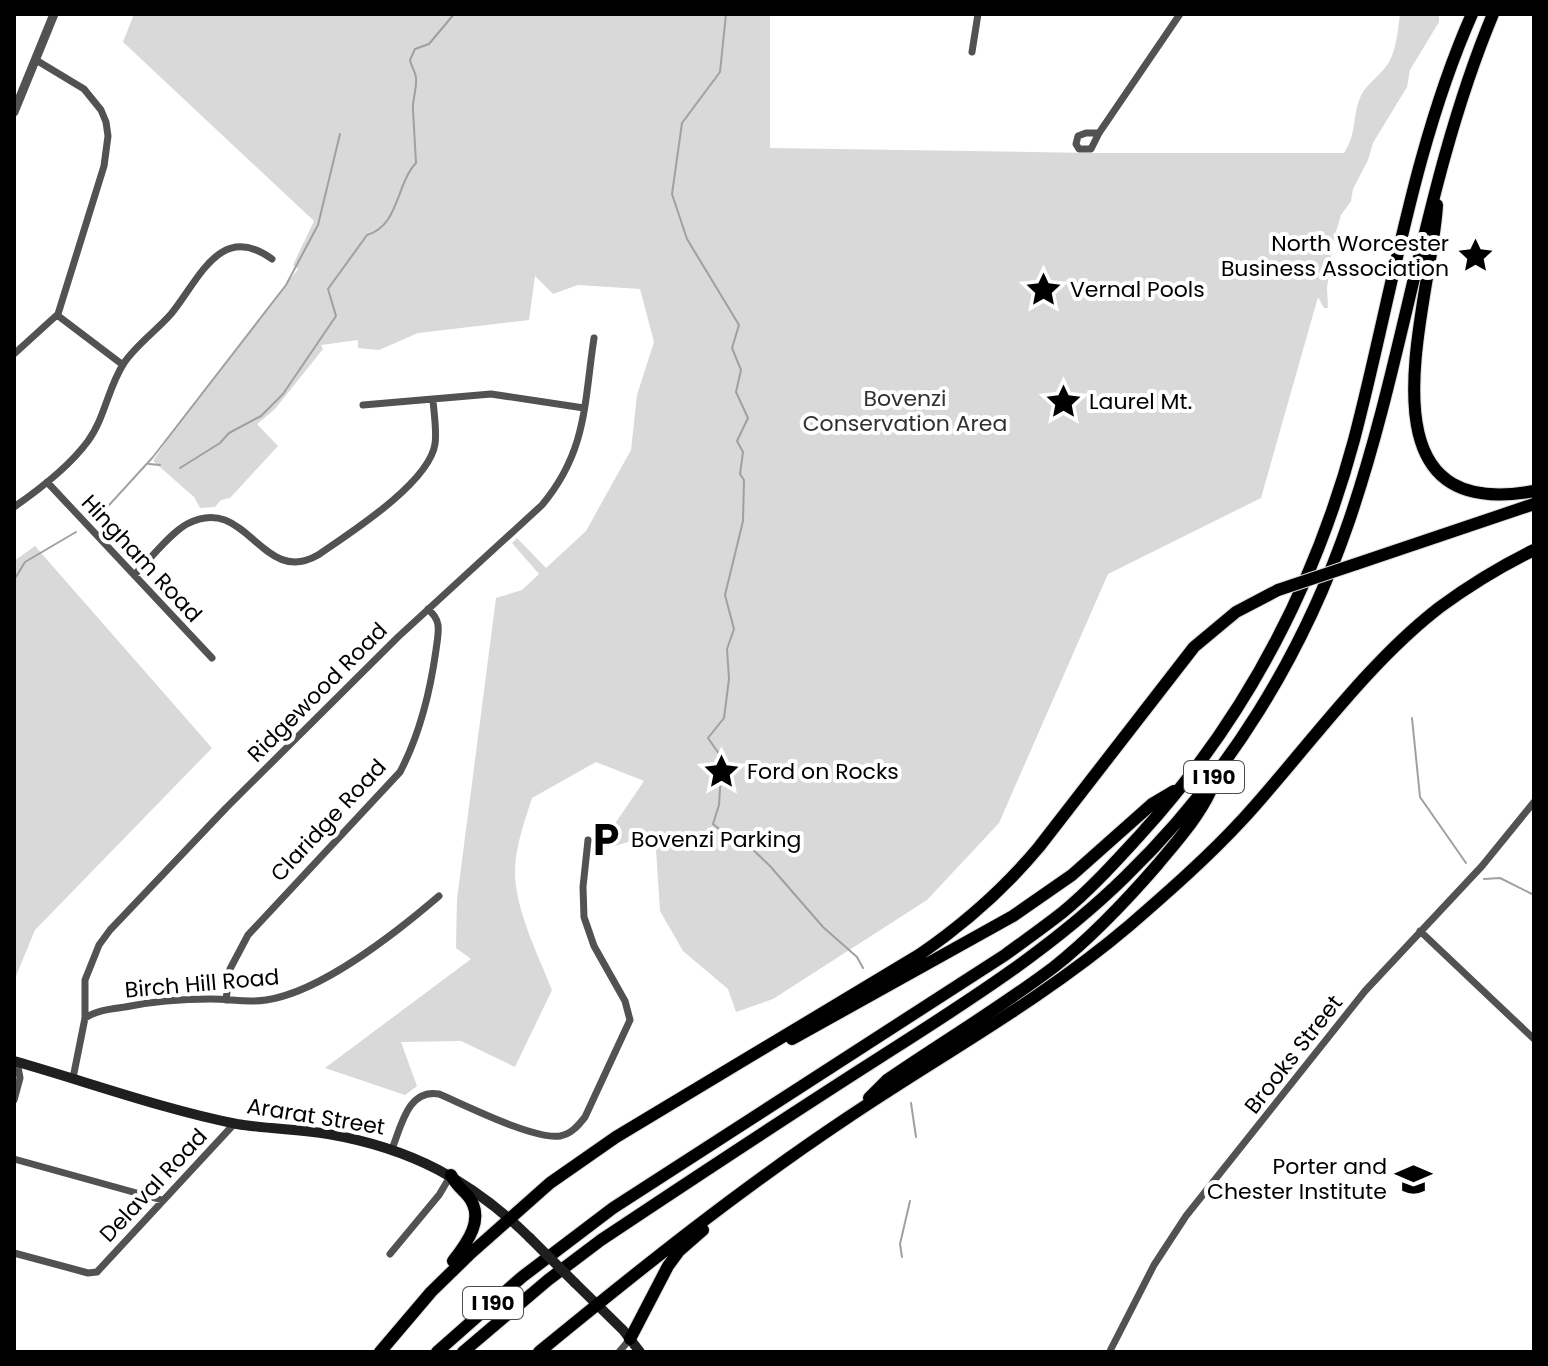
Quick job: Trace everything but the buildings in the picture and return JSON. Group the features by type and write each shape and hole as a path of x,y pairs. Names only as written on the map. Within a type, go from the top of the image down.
{"highway":[{"name":"I 190","path":"437,1352 522,1277 613,1208 979,972 1064,911 1117,860 1184,785 1231,721 1279,637 1332,512 1354,441 1438,109 1472,14"},
{"name":"I 190","path":"463,1352 601,1240 964,1004 1027,959 1125,878 1196,802 1257,717 1296,647 1349,522 1439,176 1461,100 1493,14"},
{"path":"1439,176 1436,226 1420,318 1413,383 1414,416 1420,441 1435,468 1465,489 1494,495 1534,491"},
{"path":"380,1352 457,1266 550,1183 599,1147 919,955 993,897 1039,847 1194,647 1236,612 1278,590 1534,504"},
{"path":"539,1352 731,1199 852,1115 989,1029 1076,968 1128,926 1242,820 1400,643 1438,609 1479,579 1534,550"},
{"path":"852,1115 887,1080 1012,997 1093,933 1138,887 1203,808 1224,765"},
{"path":"759,1053 774,1049 840,1014 1013,916 1072,875 1152,804 1184,785"},
{"path":"426,1298 468,1241 476,1216 470,1198 451,1175"},
{"path":"630,1339 668,1266 679,1251 717,1218 731,1199"}],"main road":[{"name":"Ararat Street","path":"15,1063 235,1123 328,1134 418,1158 451,1175 511,1218 640,1352"}],"street":[{"path":"14,112 54,14"},
{"path":"972,52 978,14"},
{"path":"1099,133 1180,14"},
{"path":"14,354 57,315 104,166 108,136 101,110 84,89 36,60"},
{"path":"14,507 47,482 92,436 123,365 220,253 245,246 260,250 272,259"},
{"path":"57,315 123,365"},
{"name":"Ridgewood Road","path":"73,1078 85,1018 85,980 99,945 226,808 428,609 542,505 554,490 577,447 594,338"},
{"path":"363,405 491,394 584,408"},
{"path":"134,575 185,525 204,517 219,518 244,529 275,559 305,563 380,509 419,476 430,460 435,444 433,400"},
{"name":"Hingham Road","path":"47,482 212,658"},
{"name":"Claridge Road","path":"226,1000 230,969 248,935 400,772 409,755 422,720 439,628 428,609"},
{"name":"Brooks Street","path":"1110,1351 1154,1265 1186,1216 1365,991 1482,866 1534,802"},
{"path":"392,1149 412,1103 427,1093 439,1094 546,1136 566,1134 585,1117 630,1020 628,1006 594,946 584,917 583,887 588,840"},
{"name":"Birch Hill Road","path":"85,1018 102,1010 157,1001 251,1002 305,989 353,960 439,896"},
{"path":"1420,931 1534,1039"},
{"path":"14,1100 20,1078 15,1063"},
{"name":"Delaval Road","path":"14,1253 88,1273 97,1272 235,1123"},
{"path":"14,1159 162,1200"},
{"path":"390,1254 439,1195 451,1175"},
{"path":"619,1352 630,1339"}],"green space":[{"name":"Bovenzi Conservation Area","path":"134,14 770,14 770,148 1091,153 1344,153 1351,139 1360,98 1391,58 1400,14 1439,14 1439,22 1410,70 1407,87 1373,143 1351,201 1341,215 1333,242 1327,288 1328,308 1324,308 1318,297 1261,498 1108,574 999,823 927,900 773,999 736,1012 728,989 683,951 660,911 655,834 611,847 610,831 644,781 596,762 532,798 520,837 515,867 517,892 529,935 552,990 515,1067 461,1041 401,1042 417,1086 405,1095 325,1068 471,959 456,948 457,899 496,598 522,590 539,574 512,543 517,538 546,568 586,531 631,450 637,395 654,342 640,289 578,285 553,294 535,276 529,320 418,333 379,350 358,348 358,340 321,345 323,349 275,409 257,424 278,446 230,498 221,500 215,507 200,508 194,497 153,461 182,418 298,269 293,265 314,221 123,42"},
{"path":"35,546 212,748 35,930 14,981 14,561"}],"waterway":[{"path":"180,468 220,443 229,433 261,416 283,394 336,316 328,289 367,235 385,223 416,163 413,106 416,78 410,60 415,49 429,44 454,14"},
{"path":"726,14 720,72 682,123 672,194 687,239 739,325 732,348 741,370 736,392 748,418 737,441 743,452 740,474 744,480 743,521 725,595 734,629 727,649 729,679 724,718 708,738 722,758 719,805 713,824 728,836 746,843 770,866 823,927 857,957 863,968"},
{"path":"100,515 153,457 286,285 318,225 340,134"},
{"path":"149,464 160,465"},
{"path":"14,580 25,562 76,532"},
{"path":"1412,718 1420,797 1466,863"},
{"path":"1484,879 1500,878 1534,895"},
{"path":"911,1103 916,1137"},
{"path":"902,1257 900,1244 910,1201"}],"place":[{"name":"North Worcester Business Association","path":"1475,256"},
{"name":"Vernal Pools","path":"1044,289"},
{"name":"Laurel Mt.","path":"1063,401"},
{"name":"Ford on Rocks","path":"721,771"},
{"name":"Bovenzi Parking","path":"605,839"},
{"name":"Porter and Chester Institute","path":"1413,1179"}]}
